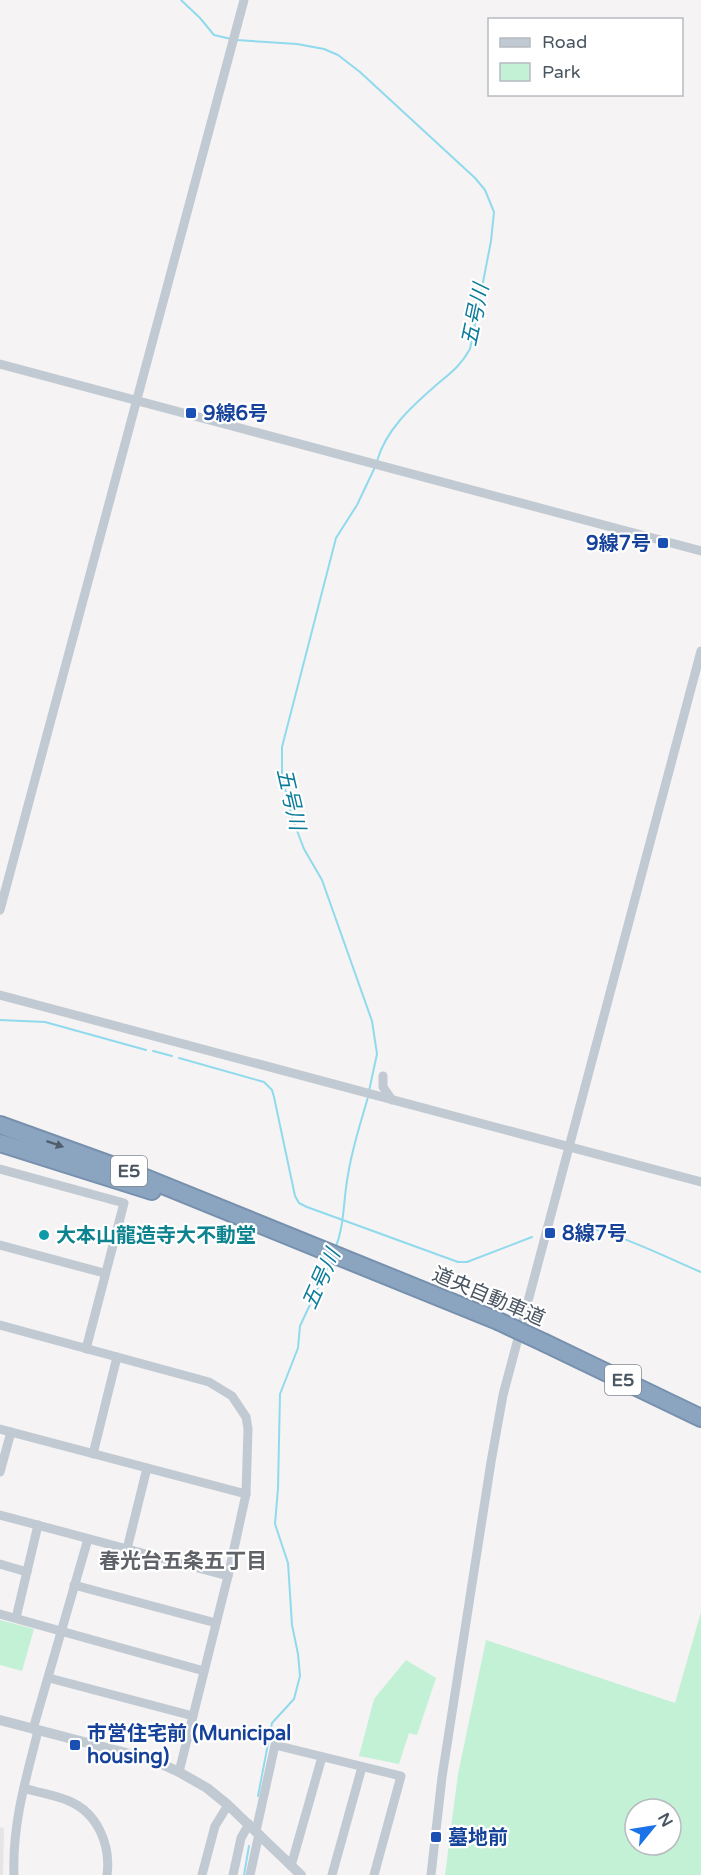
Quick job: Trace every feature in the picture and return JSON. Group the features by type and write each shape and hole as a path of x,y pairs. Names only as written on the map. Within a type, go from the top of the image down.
{"highway":[{"name":"道央自動車道","path":"0,1125 133,1173 498,1320 701,1418"},
{"name":"道央自動車道","path":"0,1143 256,1223"}],"street":[{"path":"0,910 244,0"},
{"path":"0,364 701,551"},
{"path":"431,1875 442,1777 503,1395 701,651"},
{"path":"0,995 701,1182"},
{"path":"383,1076 383,1086 392,1100"},
{"path":"0,1169 124,1203 86,1349"},
{"path":"0,1245 104,1273"},
{"path":"0,1325 209,1382 232,1396 241,1407 248,1429 246,1494 179,1772"},
{"path":"93,1454 117,1357"},
{"path":"0,1429 246,1494"},
{"path":"0,1472 11,1432"},
{"path":"128,1550 147,1468"},
{"path":"0,1515 228,1576"},
{"path":"16,1618 38,1526"},
{"path":"14,1875 13,1857 18,1809 49,1678 88,1539"},
{"path":"0,1564 27,1572"},
{"path":"74,1585 216,1623"},
{"path":"0,1614 204,1671"},
{"path":"49,1678 193,1716"},
{"path":"0,1720 153,1760 179,1772 207,1788 228,1805 301,1875"},
{"path":"250,1875 255,1830 275,1745 401,1776 374,1875"},
{"path":"291,1866 322,1757"},
{"path":"332,1875 362,1767"},
{"path":"24,1788 70,1802 92,1818 106,1843 107,1875"},
{"path":"202,1875 215,1827 228,1805"},
{"path":"233,1875 241,1838 255,1830"}],"shaded area":[{"path":"0,1827 4,1828 3,1875 0,1875"}],"green space":[{"path":"701,1612 701,1875 445,1875 458,1774 486,1640 675,1703"},
{"path":"0,1620 34,1629 22,1671 0,1665"},
{"path":"406,1660 436,1678 417,1735 409,1733 399,1764 359,1756 374,1699"}],"waterway":[{"name":"五号川","path":"181,0 214,35 231,39"},
{"name":"五号川","path":"236,40 297,44 324,49 338,55 360,72 475,178 485,190 494,212 491,241 470,349 454,370 400,420 386,439 377,461"},
{"name":"五号川","path":"369,1091 377,1054 372,1021 322,880 304,849 293,820 282,777 282,747 336,538 357,505 375,467"},
{"path":"0,1020 45,1022 146,1050"},
{"path":"153,1051 172,1056"},
{"path":"179,1058 264,1082 272,1090 295,1196 299,1203 458,1262 467,1262 532,1237"},
{"name":"五号川","path":"335,1249 341,1231 352,1155 368,1097"},
{"path":"563,1226 577,1226 612,1234 701,1272"},
{"name":"五号川","path":"258,1796 272,1723 294,1699 300,1676 292,1625 288,1563 275,1524 280,1394 298,1348 300,1326 331,1260"},
{"name":"五号川","path":"244,1875 249,1846"}],"place":[{"name":"9線6号","path":"191,413"},
{"name":"9線7号","path":"663,543"},
{"name":"8線7号","path":"550,1233"},
{"name":"大本山龍造寺大不動堂","path":"44,1235"},
{"name":"市営住宅前 (Municipal housing)","path":"75,1745"},
{"name":"墓地前","path":"436,1837"}],"district":[{"name":"春光台五条五丁目","path":"183,1561"}]}
